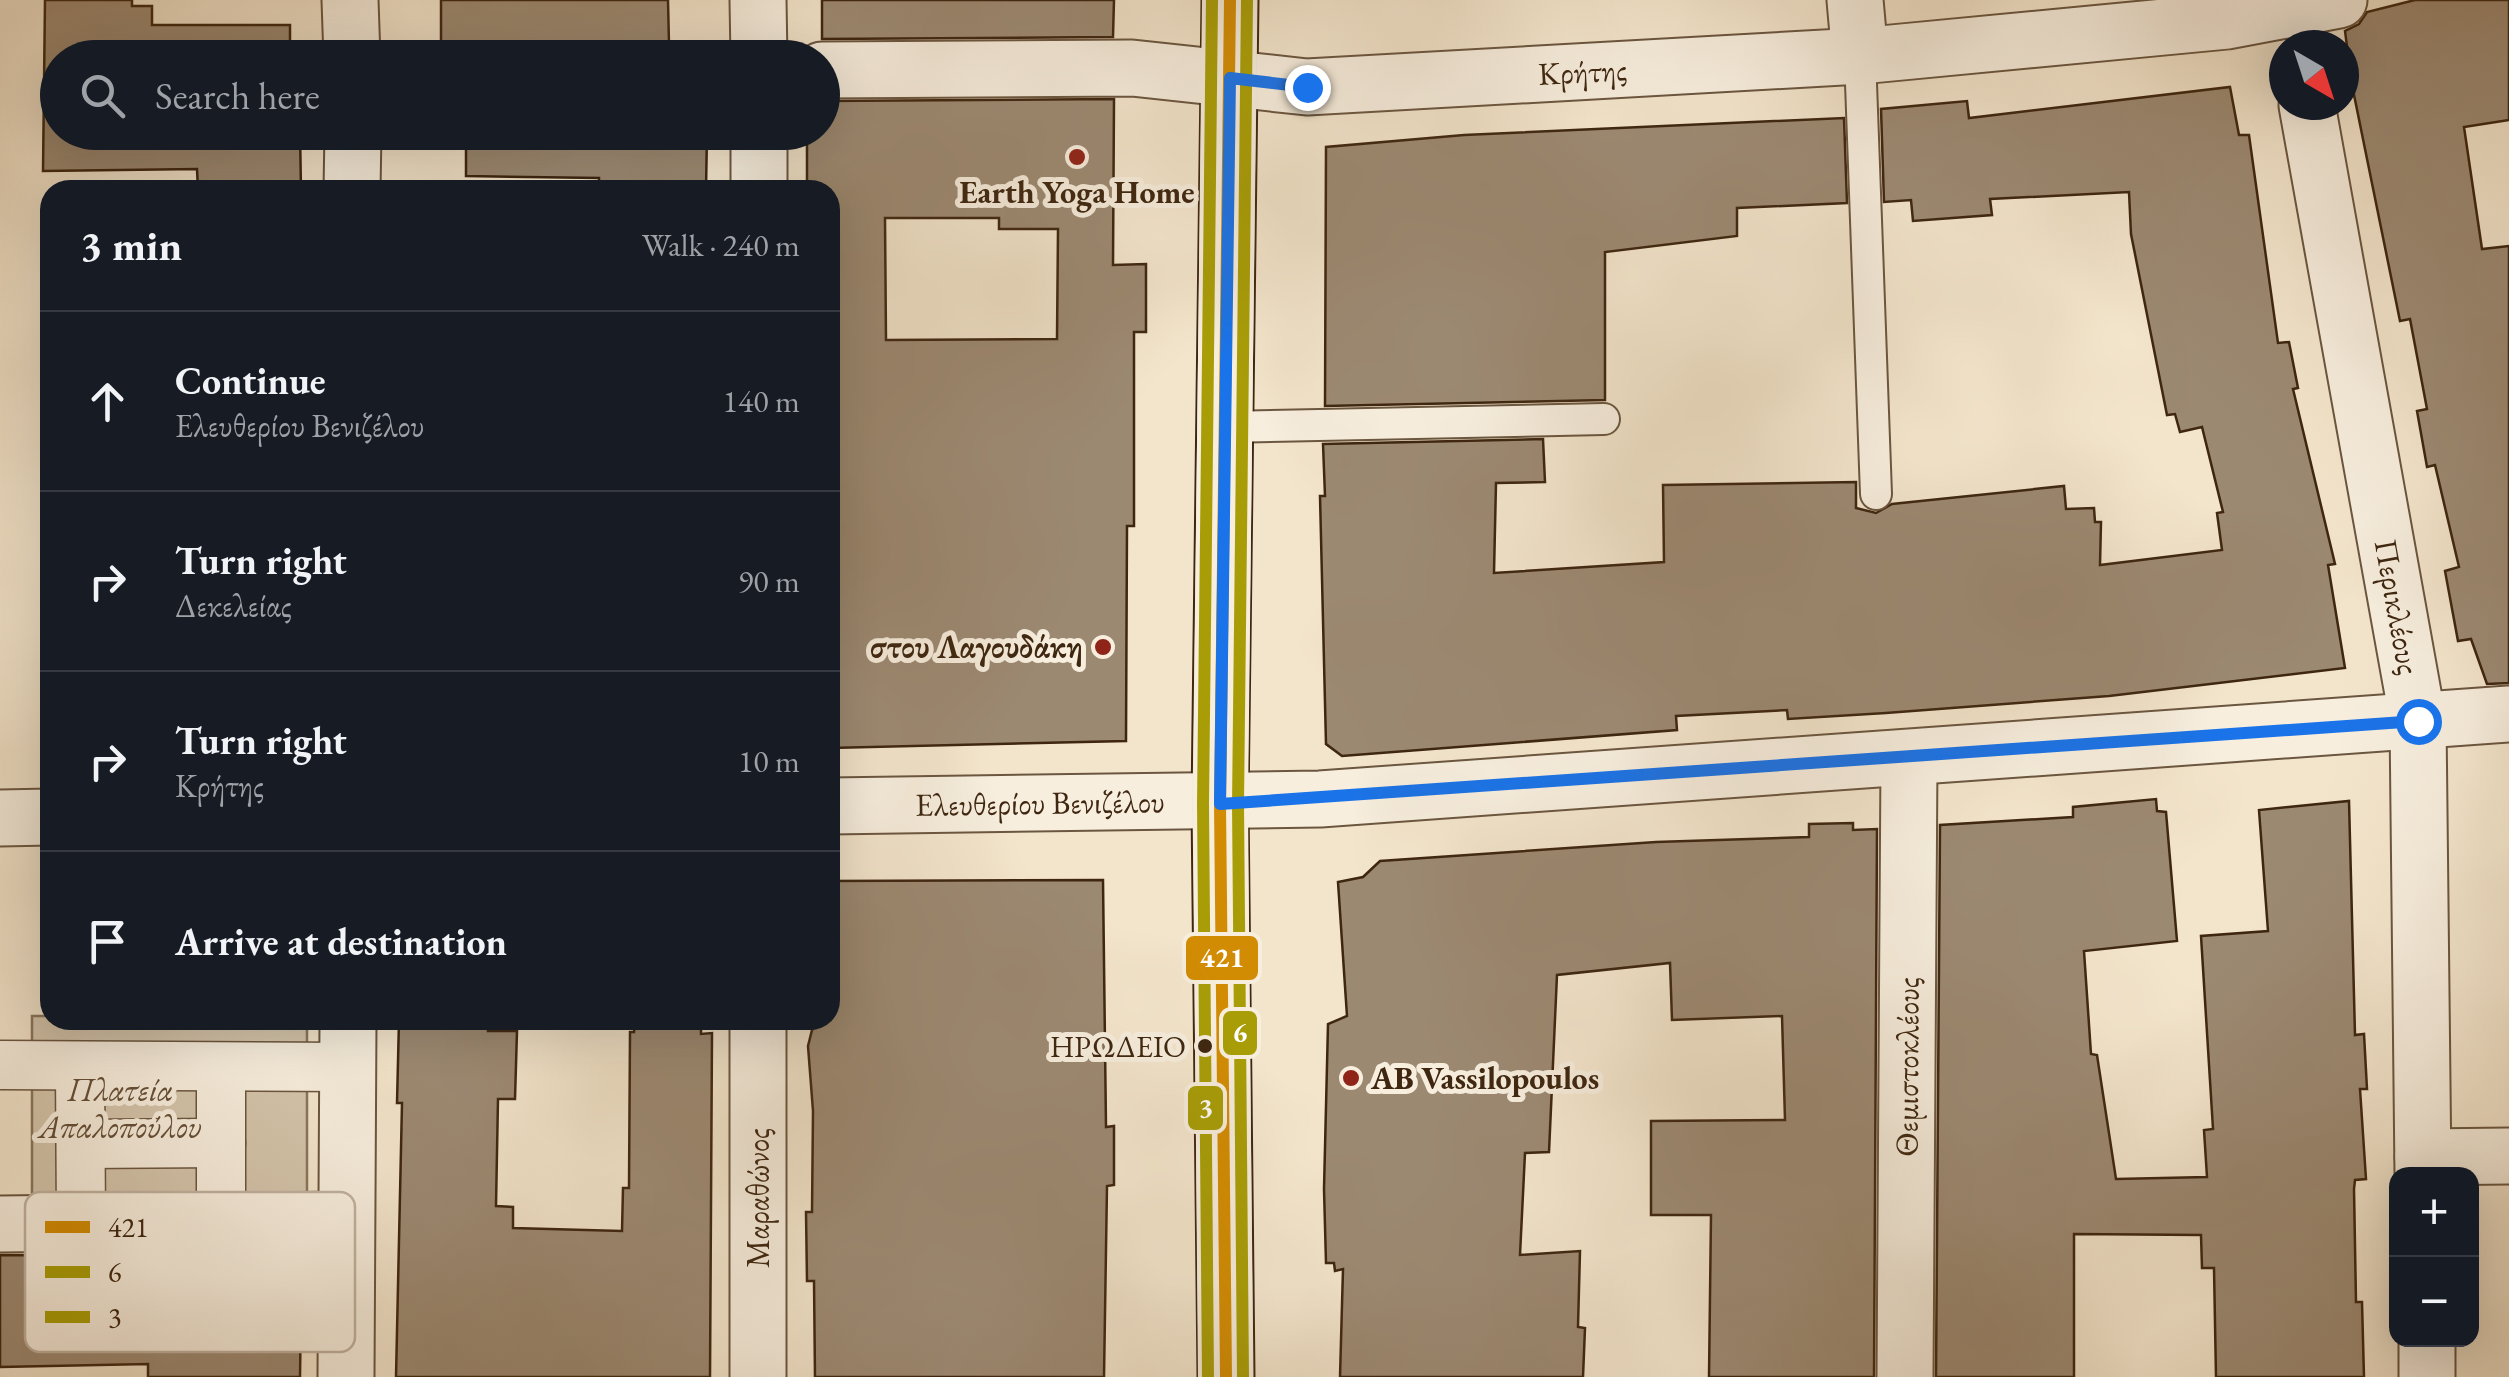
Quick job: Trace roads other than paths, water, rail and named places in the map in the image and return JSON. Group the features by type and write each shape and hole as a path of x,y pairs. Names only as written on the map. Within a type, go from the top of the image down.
{"main road":[{"path":"1226,1377 1220,804 1230,0"}],"street":[{"path":"350,0 351,40"},
{"path":"758,0 759,40"},
{"path":"1854,0 1860,56"},
{"name":"Κρήτης","path":"840,70 1132,68 1307,87 1860,56 2303,14"},
{"name":"Περικλέους","path":"2311,120 2418,721 2423,1166"},
{"path":"352,150 352,180"},
{"path":"759,150 759,180"},
{"name":"Ελευθερίου Βενιζέλου","path":"840,806 1220,804 1908,759 2509,714"},
{"name":"Θεμιστοκλέους","path":"1905,1377 1908,759"},
{"path":"0,818 40,817"},
{"name":"Μαραθώνος","path":"758,1030 758,1377"},
{"path":"0,1065 221,1067 348,1044 346,1192"},
{"path":"221,1067 221,1192"},
{"path":"80,1068 81,1192"},
{"path":"81,1144 221,1144"},
{"path":"2423,1166 2509,1156"},
{"path":"0,1224 25,1224"},
{"path":"2427,1347 2428,1377"}],"lane":[{"path":"1860,56 1876,494"},
{"path":"1224,427 1604,419"}],"place":[{"name":"Earth Yoga Home","path":"1077,157"},
{"name":"στου Λαγουδάκη","path":"1103,647"},
{"name":"ΗΡΩΔΕΙΟ","path":"1205,1046"},
{"name":"AB Vassilopoulos","path":"1351,1078"}],"park label":[{"name":"Πλατεία Απαλοπούλου","path":"120,1108"}]}
